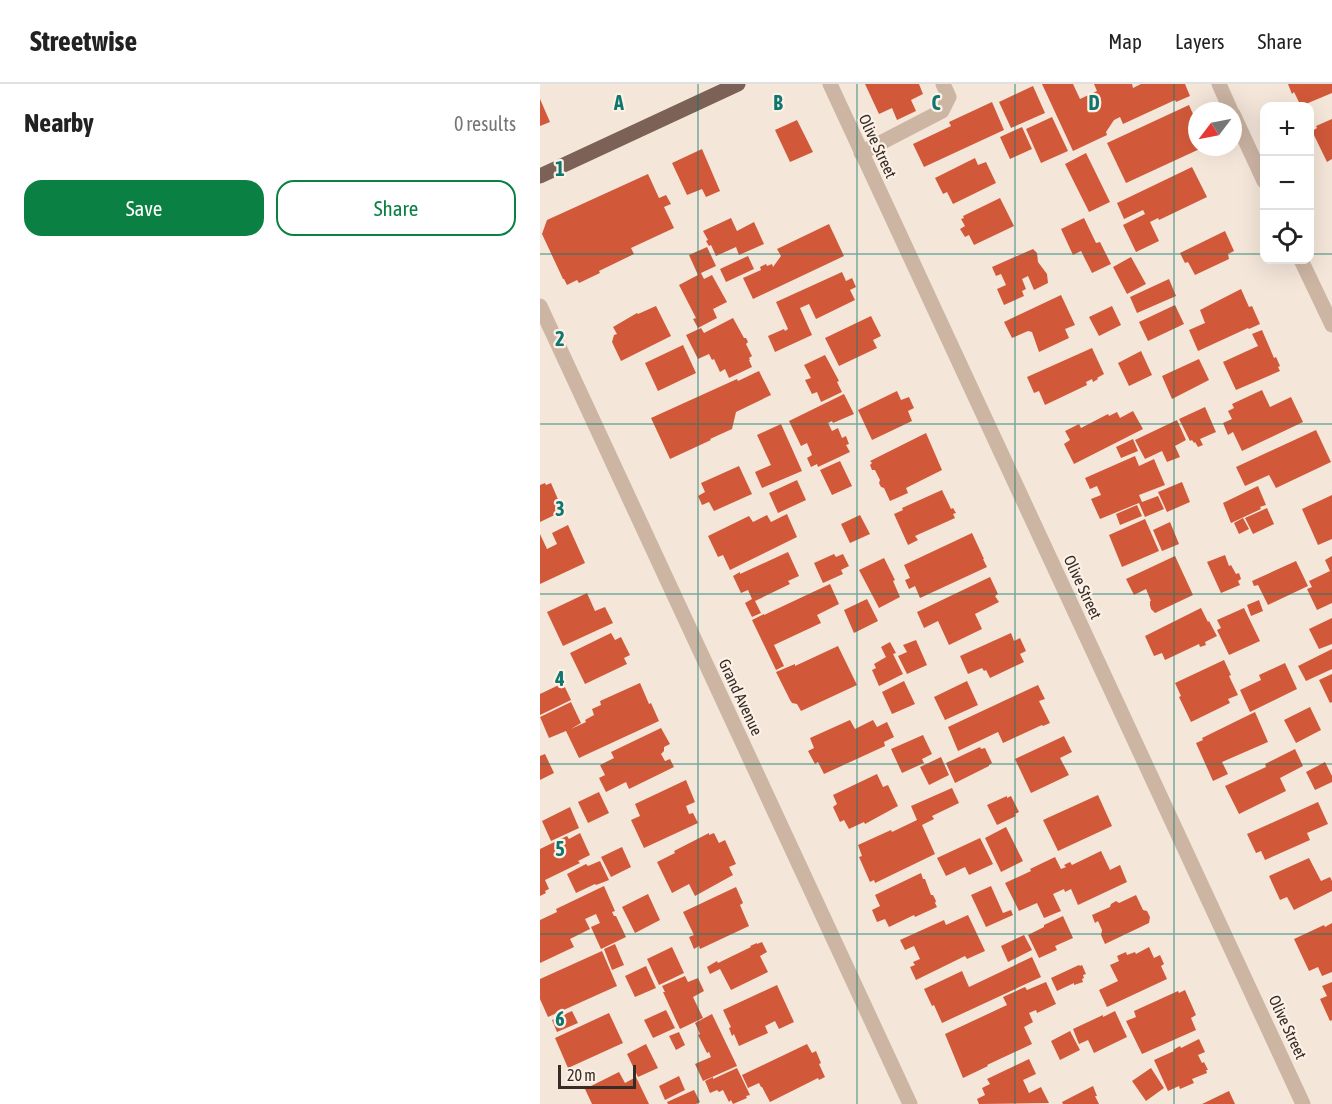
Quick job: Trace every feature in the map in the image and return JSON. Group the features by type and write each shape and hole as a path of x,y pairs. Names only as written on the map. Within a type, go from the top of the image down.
{"main road":[{"path":"540,176 738,84"}],"street":[{"name":"Olive Street","path":"830,84 1304,1104"},
{"path":"861,153 942,111 949,97 943,84"},
{"path":"1219,84 1227,102"},
{"path":"1242,135 1260,173"},
{"path":"1303,264 1332,326"},
{"name":"Grand Avenue","path":"540,306 910,1104"}],"building":[{"path":"865,84 919,84 923,94 911,100 916,111 897,120 892,108 879,114"},
{"path":"1042,84 1073,84 1080,99 1097,91 1094,84 1132,84 1133,88 1141,84 1185,84 1190,96 1176,102 1175,100 1123,124 1120,117 1114,120 1106,132 1107,135 1073,151"},
{"path":"1288,84 1332,84 1332,93 1311,102 1299,102 1294,92 1292,94"},
{"path":"1033,86 1045,113 1011,128 999,102"},
{"path":"540,99 550,122 540,126"},
{"path":"992,102 1004,130 924,167 913,144 951,126 949,122"},
{"path":"1188,105 1188,154 1126,183 1107,143"},
{"path":"1052,117 1068,151 1041,163 1026,129"},
{"path":"1332,119 1332,159 1327,162 1314,135 1316,126"},
{"path":"797,120 813,152 790,162 775,130"},
{"path":"1022,127 1032,149 1010,159 1000,137"},
{"path":"702,149 720,191 706,197 702,189 687,195 672,163"},
{"path":"1086,153 1110,202 1089,212 1065,164"},
{"path":"975,158 978,165 986,162 996,183 953,204 947,192 943,194 935,178"},
{"path":"1192,167 1207,197 1150,222 1159,241 1136,252 1123,225 1145,214 1143,210 1124,219 1117,203"},
{"path":"648,174 659,198 666,195 671,204 664,207 674,228 631,248 634,254 599,271 600,273 579,283 577,280 567,285 542,234 547,220"},
{"path":"1000,198 1014,226 974,245 969,235 965,237 960,229 965,226 961,219"},
{"path":"731,218 737,231 754,222 764,244 739,255 736,247 716,256 711,245 709,246 706,241 708,240 703,231"},
{"path":"1084,218 1096,243 1100,242 1111,264 1092,273 1081,251 1073,255 1061,229"},
{"path":"829,224 844,256 753,299 743,278 761,270 760,267 766,264 767,266 772,264 773,267 781,256 777,249"},
{"path":"1225,231 1234,251 1228,254 1229,259 1195,275 1180,253"},
{"path":"707,247 716,266 701,273 704,279 712,275 727,302 713,309 717,318 698,328 693,319 696,318 679,285 698,275 689,255"},
{"path":"1033,249 1037,253 1038,262 1047,274 1048,283 1034,290 1028,276 1022,279 1026,289 1022,291 1024,296 1004,305 997,289 1006,285 1001,274 996,276 992,267"},
{"path":"748,256 754,269 726,282 720,269"},
{"path":"1131,257 1146,284 1127,294 1113,267"},
{"path":"842,272 846,281 852,278 856,287 850,290 855,300 816,319 809,304 800,308 812,335 775,352 768,336 788,329 776,302"},
{"path":"1169,279 1176,296 1137,313 1130,297"},
{"path":"1241,289 1260,324 1198,351 1189,330 1205,323 1200,310"},
{"path":"1061,295 1075,325 1065,329 1069,338 1039,352 1032,332 1028,331 1012,338 1004,322"},
{"path":"1175,305 1184,324 1148,341 1139,322"},
{"path":"656,306 671,336 621,361 612,342 614,335 617,334 613,327 637,313"},
{"path":"1112,306 1121,325 1099,336 1089,317"},
{"path":"871,316 881,336 873,340 877,348 839,366 825,338"},
{"path":"733,318 748,342 746,344 752,356 749,360 752,367 729,378 725,369 720,372 709,354 698,359 686,335 701,328 704,333"},
{"path":"1262,330 1280,366 1278,367 1280,371 1236,390 1223,362 1258,346 1252,334"},
{"path":"683,345 696,373 658,391 645,363"},
{"path":"1092,348 1104,374 1093,382 1092,379 1086,382 1087,385 1045,405 1039,391 1034,393 1027,377"},
{"path":"1141,351 1152,375 1129,386 1118,363"},
{"path":"825,355 839,381 837,382 842,392 821,402 817,392 812,394 805,380 811,378 804,365"},
{"path":"1199,359 1209,380 1172,399 1162,376"},
{"path":"759,371 771,395 736,412 732,429 670,459 651,418"},
{"path":"1262,390 1270,407 1291,397 1303,422 1242,451 1233,432 1228,435 1223,423 1232,419 1228,411 1234,408 1232,404"},
{"path":"897,391 901,400 909,397 914,408 908,411 912,421 872,440 858,410"},
{"path":"844,394 854,414 828,423 832,431 838,428 842,438 846,436 849,444 846,445 850,452 818,467 817,464 811,467 807,458 812,455 807,443 801,446 789,421"},
{"path":"1205,407 1216,432 1200,439 1203,445 1198,447 1195,442 1190,441 1179,419"},
{"path":"1133,411 1143,429 1074,464 1064,444 1070,440 1065,431 1079,424 1081,428 1108,414 1109,416 1117,412 1120,418"},
{"path":"1177,420 1186,440 1175,446 1180,457 1167,462 1162,451 1145,459 1135,440"},
{"path":"781,424 802,471 762,488 755,472 771,465 757,435"},
{"path":"1316,430 1331,462 1276,488 1269,475 1245,486 1236,467"},
{"path":"926,433 942,470 906,488 908,493 890,501 879,483 880,480 875,470 872,470 870,461"},
{"path":"1133,439 1138,451 1121,458 1116,447"},
{"path":"1135,456 1139,466 1154,459 1165,485 1139,495 1142,502 1158,496 1164,509 1145,517 1139,503 1100,519 1091,499 1101,495 1097,486 1090,489 1085,478"},
{"path":"840,461 852,486 832,495 820,470"},
{"path":"739,466 752,494 714,511 709,502 702,505 698,496 705,492 701,483"},
{"path":"797,480 806,500 778,513 769,493"},
{"path":"1182,482 1190,502 1167,512 1158,492"},
{"path":"545,483 546,485 551,483 563,511 540,522 540,485"},
{"path":"1258,486 1266,505 1231,523 1223,503"},
{"path":"942,490 951,509 953,508 956,513 953,514 955,518 915,536 918,540 908,545 894,514"},
{"path":"1332,495 1332,539 1318,545 1302,509"},
{"path":"1137,505 1142,516 1120,525 1116,514"},
{"path":"1267,508 1274,524 1253,534 1245,518"},
{"path":"787,514 797,537 730,570 723,555 718,557 708,536 749,516 753,522 767,515 771,522"},
{"path":"860,515 870,534 850,543 841,524"},
{"path":"1243,518 1249,529 1239,534 1234,523"},
{"path":"1145,519 1159,551 1122,567 1109,535"},
{"path":"1170,522 1179,544 1162,551 1153,530"},
{"path":"568,525 585,563 540,584 540,534 547,549 557,544 552,533"},
{"path":"972,533 987,567 920,598 915,586 909,589 905,580 910,578 904,565"},
{"path":"788,552 799,576 788,581 790,584 755,601 761,613 752,617 745,603 752,599 748,590 741,593 733,576"},
{"path":"834,554 836,557 843,554 849,566 841,570 843,574 823,583 814,563"},
{"path":"1225,555 1229,566 1231,565 1236,574 1239,573 1241,579 1238,581 1240,585 1221,593 1207,562"},
{"path":"1175,556 1193,595 1155,613 1151,609 1151,601 1146,589 1134,595 1126,579"},
{"path":"1332,556 1332,603 1317,610 1307,589 1312,587 1309,581 1330,571 1325,560"},
{"path":"884,558 895,580 893,581 900,597 879,608 859,570"},
{"path":"1296,561 1308,586 1268,605 1258,585 1254,586 1252,581"},
{"path":"990,577 999,602 975,614 982,629 949,645 938,621 924,628 917,612"},
{"path":"830,584 839,604 817,615 821,623 774,645 784,666 776,670 752,620"},
{"path":"587,593 595,611 605,607 613,623 563,646 547,612"},
{"path":"867,599 878,621 854,633 844,610"},
{"path":"1259,600 1263,611 1251,616 1247,605"},
{"path":"1201,608 1217,636 1205,642 1206,645 1200,647 1199,644 1165,660 1162,653 1154,656 1145,636"},
{"path":"1244,608 1260,641 1229,655 1217,630 1221,628 1217,620"},
{"path":"1332,618 1332,644 1319,649 1309,629"},
{"path":"611,633 615,640 621,637 630,655 624,658 627,664 585,684 570,653"},
{"path":"1011,633 1014,641 1020,638 1026,651 1020,654 1024,662 990,678 986,670 982,668 968,674 960,656"},
{"path":"916,640 927,665 907,674 898,656 907,652 903,645"},
{"path":"890,642 903,674 879,686 872,670 876,668 874,664 886,657 881,647"},
{"path":"838,646 857,685 801,711 797,704 790,700 776,672 795,664 795,666"},
{"path":"1332,649 1332,669 1306,681 1298,666"},
{"path":"1224,660 1238,695 1228,699 1230,703 1191,722 1175,683"},
{"path":"1285,663 1297,689 1250,712 1240,690 1261,680 1259,675"},
{"path":"1332,674 1332,702 1330,703 1319,680"},
{"path":"904,681 915,704 892,714 882,692"},
{"path":"967,681 978,705 945,720 934,697"},
{"path":"563,683 571,700 540,715 540,694"},
{"path":"640,683 659,721 579,758 566,731 549,738 540,717 571,702 581,723 571,729 586,722 585,720 594,715 592,709 601,705 600,701"},
{"path":"1038,685 1045,699 1039,701 1050,723 1003,743 998,732 958,751 948,727"},
{"path":"1310,707 1321,730 1296,743 1284,720"},
{"path":"1255,712 1268,742 1222,762 1228,774 1213,781 1196,743"},
{"path":"850,720 855,729 873,720 877,727 887,722 894,737 884,742 885,746 824,774 818,762 815,764 808,751 814,748 810,738"},
{"path":"661,728 670,744 664,747 661,754 665,761 670,759 674,767 629,789 626,782 606,792 599,778 605,775 600,765 614,758 611,752"},
{"path":"923,735 932,754 922,759 924,763 902,773 891,749"},
{"path":"1064,736 1072,752 1060,758 1069,775 1031,793 1015,759"},
{"path":"980,747 985,748 992,763 955,783 946,763"},
{"path":"1295,749 1303,766 1280,778 1286,791 1239,814 1225,786 1266,767 1265,764"},
{"path":"545,754 554,773 540,780 540,756"},
{"path":"941,757 949,775 929,785 920,767"},
{"path":"1325,762 1332,776 1332,782 1315,790 1306,772"},
{"path":"877,774 883,787 888,785 898,806 865,824 864,822 849,829 844,820 840,822 833,807 837,804 833,795"},
{"path":"686,780 695,802 686,806 689,814 693,813 698,823 644,848 631,820 640,816 635,804"},
{"path":"952,788 959,803 932,816 934,819 922,825 935,854 875,883 874,880 870,882 859,857 862,856 858,845 917,820 911,806"},
{"path":"599,792 609,813 588,823 578,802"},
{"path":"1098,795 1112,826 1058,851 1043,820"},
{"path":"1007,796 1007,798 1011,796 1019,812 1015,814 1016,816 997,825 987,805"},
{"path":"1318,802 1328,824 1307,833 1310,840 1265,860 1261,851 1256,853 1247,834"},
{"path":"570,807 579,828 551,841 542,821"},
{"path":"1006,827 1023,861 1001,872 985,838"},
{"path":"580,833 590,855 578,861 580,863 545,880 549,889 540,896 540,849 567,836 569,839"},
{"path":"709,833 709,835 714,833 719,843 725,840 736,864 729,867 733,875 695,896 689,884 672,893 657,862"},
{"path":"980,838 993,864 969,875 965,867 946,876 937,858"},
{"path":"622,847 631,867 611,877 601,857"},
{"path":"1101,851 1110,870 1120,865 1127,882 1078,905 1071,889 1065,892 1064,889 1053,894 1061,911 1044,918 1037,903 1019,911 1005,883 1055,857 1061,869 1070,862 1072,865"},
{"path":"1309,858 1321,881 1330,877 1332,891 1294,910 1287,897 1280,900 1269,876"},
{"path":"600,861 609,880 576,893 567,874 586,864 588,866"},
{"path":"921,873 937,907 889,927 885,919 877,922 872,910 880,906 875,895"},
{"path":"604,886 615,911 612,912 626,937 601,949 591,927 600,923 596,914 585,919 590,929 570,939 574,947 540,963 540,920 557,912 556,909"},
{"path":"991,886 1003,913 1011,910 1013,915 986,927 971,895"},
{"path":"736,887 743,903 740,905 749,926 700,949 699,946 694,949 689,937 694,935 683,912"},
{"path":"648,894 660,920 635,933 622,907"},
{"path":"1136,895 1143,910 1147,911 1150,917 1149,923 1105,944 1098,921 1095,923 1092,915 1110,907 1116,901 1119,903"},
{"path":"968,915 985,951 967,959 965,956 916,980 910,967 915,965 913,962 920,959 914,946 905,950 900,940 944,920 946,925"},
{"path":"1063,916 1073,938 1055,946 1057,950 1039,958 1028,935"},
{"path":"1332,923 1332,972 1322,976 1318,967 1309,971 1294,939"},
{"path":"1024,935 1032,950 1008,962 1001,946"},
{"path":"762,942 767,952 760,956 768,972 731,990 720,969 710,974 707,967"},
{"path":"615,944 624,965 612,970 604,949"},
{"path":"672,947 684,973 659,985 647,959"},
{"path":"1149,947 1154,958 1160,955 1164,964 1161,966 1167,979 1107,1007 1099,990 1118,981 1110,965 1119,961 1117,956 1126,952 1127,955 1135,952 1136,954"},
{"path":"602,951 617,986 548,1017 540,999 540,979"},
{"path":"1032,957 1041,977 942,1023 924,989 962,971 969,987"},
{"path":"1082,965 1086,974 1083,975 1083,982 1074,985 1074,983 1057,991 1051,978"},
{"path":"646,966 656,988 635,997 625,976"},
{"path":"685,976 688,982 698,978 704,991 693,997 703,1018 680,1029 662,986"},
{"path":"1046,982 1056,1004 1037,1013 1036,1010 1029,1013 1033,1022 1024,1027 1032,1044 963,1078 945,1034 1007,1005 1003,997 1025,987 1027,990"},
{"path":"1332,982 1332,1020 1330,1021 1320,999 1327,996 1322,986"},
{"path":"777,985 794,1022 779,1029 775,1021 765,1026 768,1033 739,1046 734,1034 732,1036 729,1028 731,1027 723,1010"},
{"path":"1185,990 1196,1015 1191,1018 1196,1030 1142,1054 1126,1021 1136,1017 1134,1011"},
{"path":"666,1010 675,1028 653,1038 644,1020"},
{"path":"572,1011 578,1023 557,1032 552,1020"},
{"path":"1115,1011 1127,1037 1094,1053 1088,1040 1079,1044 1073,1029"},
{"path":"609,1013 623,1043 568,1068 555,1038"},
{"path":"712,1014 737,1066 703,1081 695,1064 711,1057 698,1035 700,1034 695,1023"},
{"path":"1070,1031 1080,1050 1060,1060 1051,1041"},
{"path":"679,1032 685,1045 676,1050 669,1036"},
{"path":"1199,1039 1205,1052 1198,1055 1208,1070 1206,1070 1207,1073 1192,1079 1194,1083 1168,1091 1154,1060"},
{"path":"646,1044 658,1068 638,1077 627,1054"},
{"path":"807,1044 812,1053 816,1051 825,1077 819,1080 818,1078 770,1102 759,1083 748,1088 742,1075"},
{"path":"1029,1059 1036,1074 1023,1080 1029,1093 1041,1087 1049,1103 979,1104 977,1099 985,1095 982,1088 990,1084 987,1079"},
{"path":"737,1068 750,1095 746,1096 747,1098 733,1104 731,1100 729,1102 723,1090 710,1093 705,1081"},
{"path":"1151,1068 1164,1088 1146,1101 1132,1081"},
{"path":"619,1072 625,1083 636,1077 649,1104 592,1104 585,1089"},
{"path":"679,1076 685,1090 665,1100 659,1086"},
{"path":"1093,1086 1099,1104 1063,1104 1062,1102"},
{"path":"694,1090 700,1102 696,1104 668,1104 667,1102"},
{"path":"1229,1091 1235,1104 1202,1104"}]}
